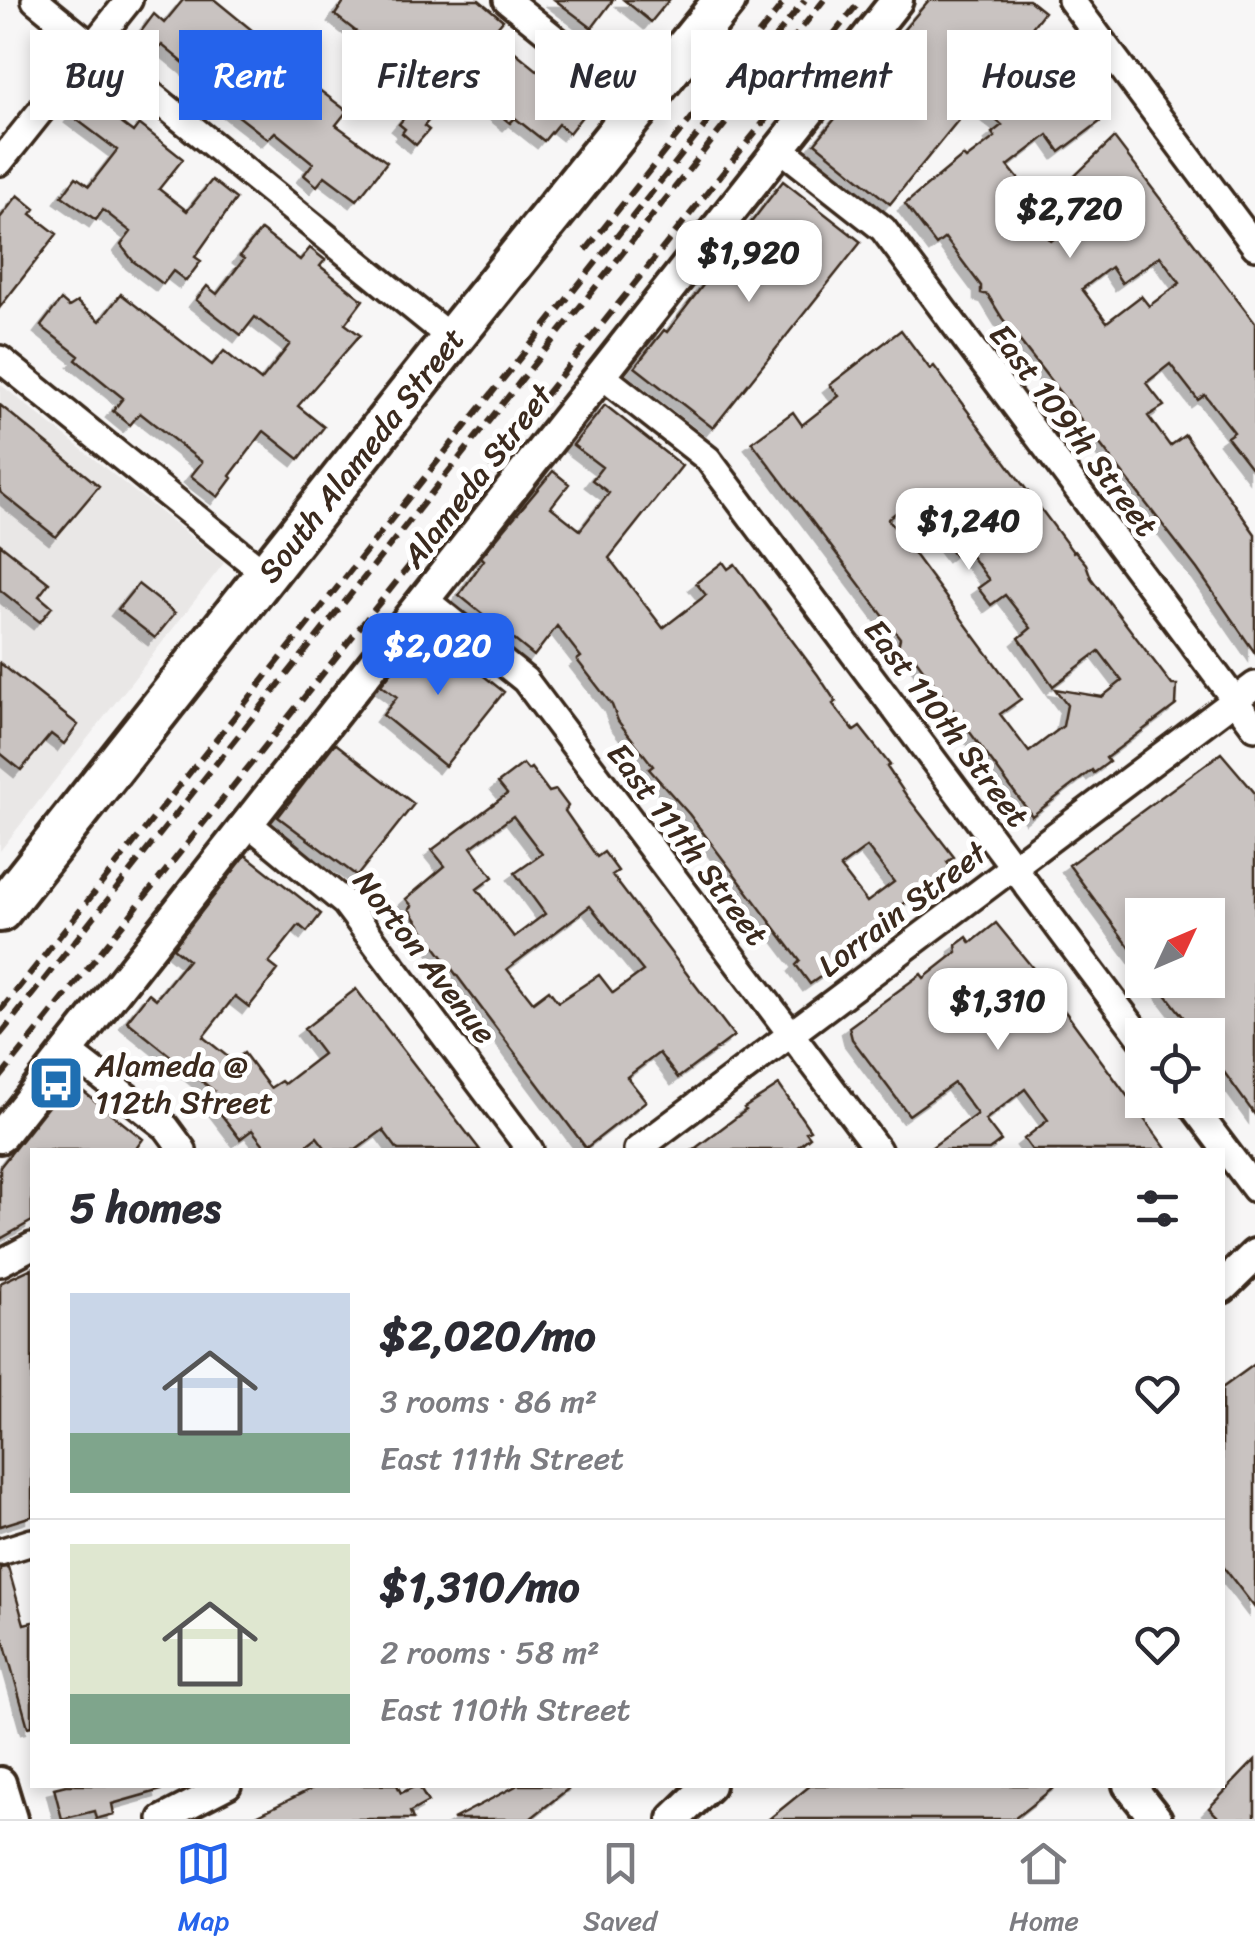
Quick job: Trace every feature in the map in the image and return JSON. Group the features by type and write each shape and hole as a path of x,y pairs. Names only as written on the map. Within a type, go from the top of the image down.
{"main road":[{"name":"South Alameda Street","path":"671,69 725,0"},
{"name":"South Alameda Street","path":"0,911 630,120"}],"street":[{"path":"35,0 73,30"},
{"path":"104,30 128,0"},
{"path":"507,0 544,30"},
{"name":"Alameda Street","path":"0,1137 897,0"},
{"path":"1071,0 1255,246"},
{"path":"159,100 452,339"},
{"path":"0,162 33,120"},
{"name":"East 109th Street","path":"780,148 883,229 1245,693 1255,727"},
{"path":"0,360 266,576"},
{"name":"East 110th Street","path":"602,374 708,459 1126,1018"},
{"name":"East 111th Street","path":"424,599 525,680 876,1148"},
{"name":"Lorrain Street","path":"640,1148 1245,693"},
{"name":"Norton Avenue","path":"248,822 345,903 529,1148"},
{"path":"68,1050 166,1128 181,1148"},
{"path":"1202,1118 1224,1148"},
{"path":"1225,1149 1255,1189"},
{"path":"0,1263 30,1247"},
{"path":"1225,1284 1255,1256"},
{"path":"0,1552 30,1543"},
{"path":"0,1783 10,1819"},
{"path":"162,1819 222,1788"},
{"path":"674,1819 706,1788"},
{"path":"1131,1788 1156,1819"}],"shaded area":[{"path":"0,384 224,563 0,851"}],"building":[{"path":"183,0 215,0 252,30 179,30 179,59 162,45 159,49 159,30 142,30 154,14 164,23"},
{"path":"345,0 479,0 503,20 495,30 354,30 335,15"},
{"path":"555,0 613,0 592,28"},
{"path":"624,0 669,0 651,22"},
{"path":"929,0 1029,0 1044,12 1030,30 947,30 947,120 958,120 890,204 815,143 834,120 927,120 927,30 904,30"},
{"path":"515,52 535,68 535,120 579,120 569,133 558,124 544,141 515,118"},
{"path":"322,92 342,107 342,117 336,125 387,162 357,200 325,176 317,186 304,175 313,163 275,132 268,139 243,120 322,120"},
{"path":"77,120 117,120 133,132 139,124 183,159 159,189 187,211 212,180 236,199 195,257 201,261 186,281 173,271 163,284 133,261 121,245 131,232 103,210 96,220 62,196 76,177 89,186 117,150"},
{"path":"402,120 429,120 424,126 429,130 416,145 402,133 405,129 399,124"},
{"path":"996,120 1100,120 1060,152 1048,135 1008,166 1021,182 1011,189 1051,241 1080,220 1058,192 1114,138 1255,323 1255,473 1227,437 1234,432 1205,395 1198,400 1170,364 1146,383 1164,406 1148,416 1170,446 1185,435 1255,534 1255,653 1197,569 988,295 981,293 981,286 945,238 936,245 905,204 963,156 966,159 995,137 992,133 1002,125","holes":["1160,256 1180,283 1149,306 1141,296 1107,322 1082,289 1111,267 1122,283"]},
{"path":"783,181 861,242 713,428 635,367 664,330 667,332"},
{"path":"18,195 35,209 31,214 57,234 0,307 0,218"},
{"path":"261,230 300,260 310,248 325,260 320,266 363,300 345,324 360,335 298,406 324,427 299,459 264,431 218,497 191,476 202,462 140,413 130,425 113,411 123,398 41,326 61,300 69,307 77,302 100,321 121,294 212,365 224,351 261,381 290,344 255,317 241,335 196,300 207,286 217,294"},
{"path":"901,330 930,369 934,366 1073,552 1086,564 1091,578 1172,685 1177,685 1176,705 1106,758 1109,762 1094,773 1092,770 1032,816 915,658 910,662 898,647 900,638 752,442 793,412 802,425 839,396 830,385","holes":["912,500 954,555 964,547 989,580 978,588 991,605 1005,595 1031,628 1019,638 1053,686 1099,651 1122,681 1102,697 1055,689 1067,705 1063,726 1029,752 1000,714 1021,699 888,519"]},
{"path":"0,405 99,486 56,537 0,492"},
{"path":"605,405 682,466 609,558 663,628 706,595 696,583 723,562 728,569 735,564 818,675 836,702 833,704 854,731 860,727 954,857 947,862 955,874 927,896 923,890 881,920 884,924 853,946 857,951 810,984 796,965 800,961 689,814 649,769 653,766 618,721 612,705 577,660 581,657 557,626 534,656 459,595 484,560 481,557 553,471 569,484 551,507 580,530 609,493 592,480 602,467 573,445","holes":["867,847 894,882 867,902 840,867"]},
{"path":"0,544 49,583 39,596 52,607 40,622 0,590"},
{"path":"138,584 175,613 155,638 118,609"},
{"path":"426,630 504,692 445,766 383,715 397,697 381,685"},
{"path":"0,663 78,725 64,744 51,734 21,770 0,753"},
{"path":"335,743 414,804 357,876 278,817"},
{"path":"1221,753 1255,793 1255,1115 1225,1074 1225,1018 1184,1018 1169,998 1225,998 1225,898 1125,898 1125,941 1069,865"},
{"path":"523,764 528,770 531,768 549,792 556,790 568,806 565,811 597,857 604,852 618,871 612,875 734,1036 678,1078 659,1053 627,1077 646,1101 586,1148 431,941 406,899 445,866 432,850 507,794 498,783","holes":["513,816 542,854 515,873 545,914 514,937 477,889 493,877 471,847","590,906 643,971 613,993 599,975 558,1002 549,990 533,1002 507,969"]},
{"path":"246,855 321,914 307,932 299,925 269,963 278,970 249,1007 235,996 203,1037 233,1061 244,1053 270,1088 281,1081 284,1084 323,1054 304,1029 356,989 478,1148 396,1148 383,1130 359,1148 325,1148 317,1137 303,1148 266,1148 252,1130 240,1139 207,1096 214,1091 127,1021 149,993 156,999 188,960 173,948"},
{"path":"996,923 1125,1093 1125,1118 1143,1118 1166,1148 1031,1148 1024,1139 1048,1120 1025,1089 985,1120 1001,1141 992,1148 931,1148 977,1114 954,1083 909,1115 852,1039 849,1027 921,974 924,978 957,952 956,945 967,937 971,943"},
{"path":"69,1080 143,1139 136,1148 30,1148 30,1222 0,1239 0,1167"},
{"path":"779,1085 810,1130 806,1132 810,1137 796,1148 696,1148"},
{"path":"30,1269 30,1517 0,1526 0,1283"},
{"path":"1255,1364 1255,1608 1225,1569 1225,1386"},
{"path":"8,1567 24,1624 30,1622 28,1727 3,1638 0,1639 0,1568"},
{"path":"1255,1760 1255,1819 1220,1819 1209,1808"},
{"path":"54,1788 161,1788 112,1804 114,1814 96,1819 94,1811 62,1819"},
{"path":"313,1788 398,1788 401,1793 420,1788 428,1802 410,1812 413,1819 250,1819"},
{"path":"512,1788 569,1788 530,1819 453,1819"},
{"path":"807,1788 1053,1788 1014,1819 769,1819"}],"railway":[{"path":"586,250 786,0"},
{"path":"0,1011 805,0"},
{"path":"0,1035 824,0"},
{"path":"0,1078 861,0"}],"place":[{"name":"Alameda @ 112th Street","path":"56,1083"}]}
